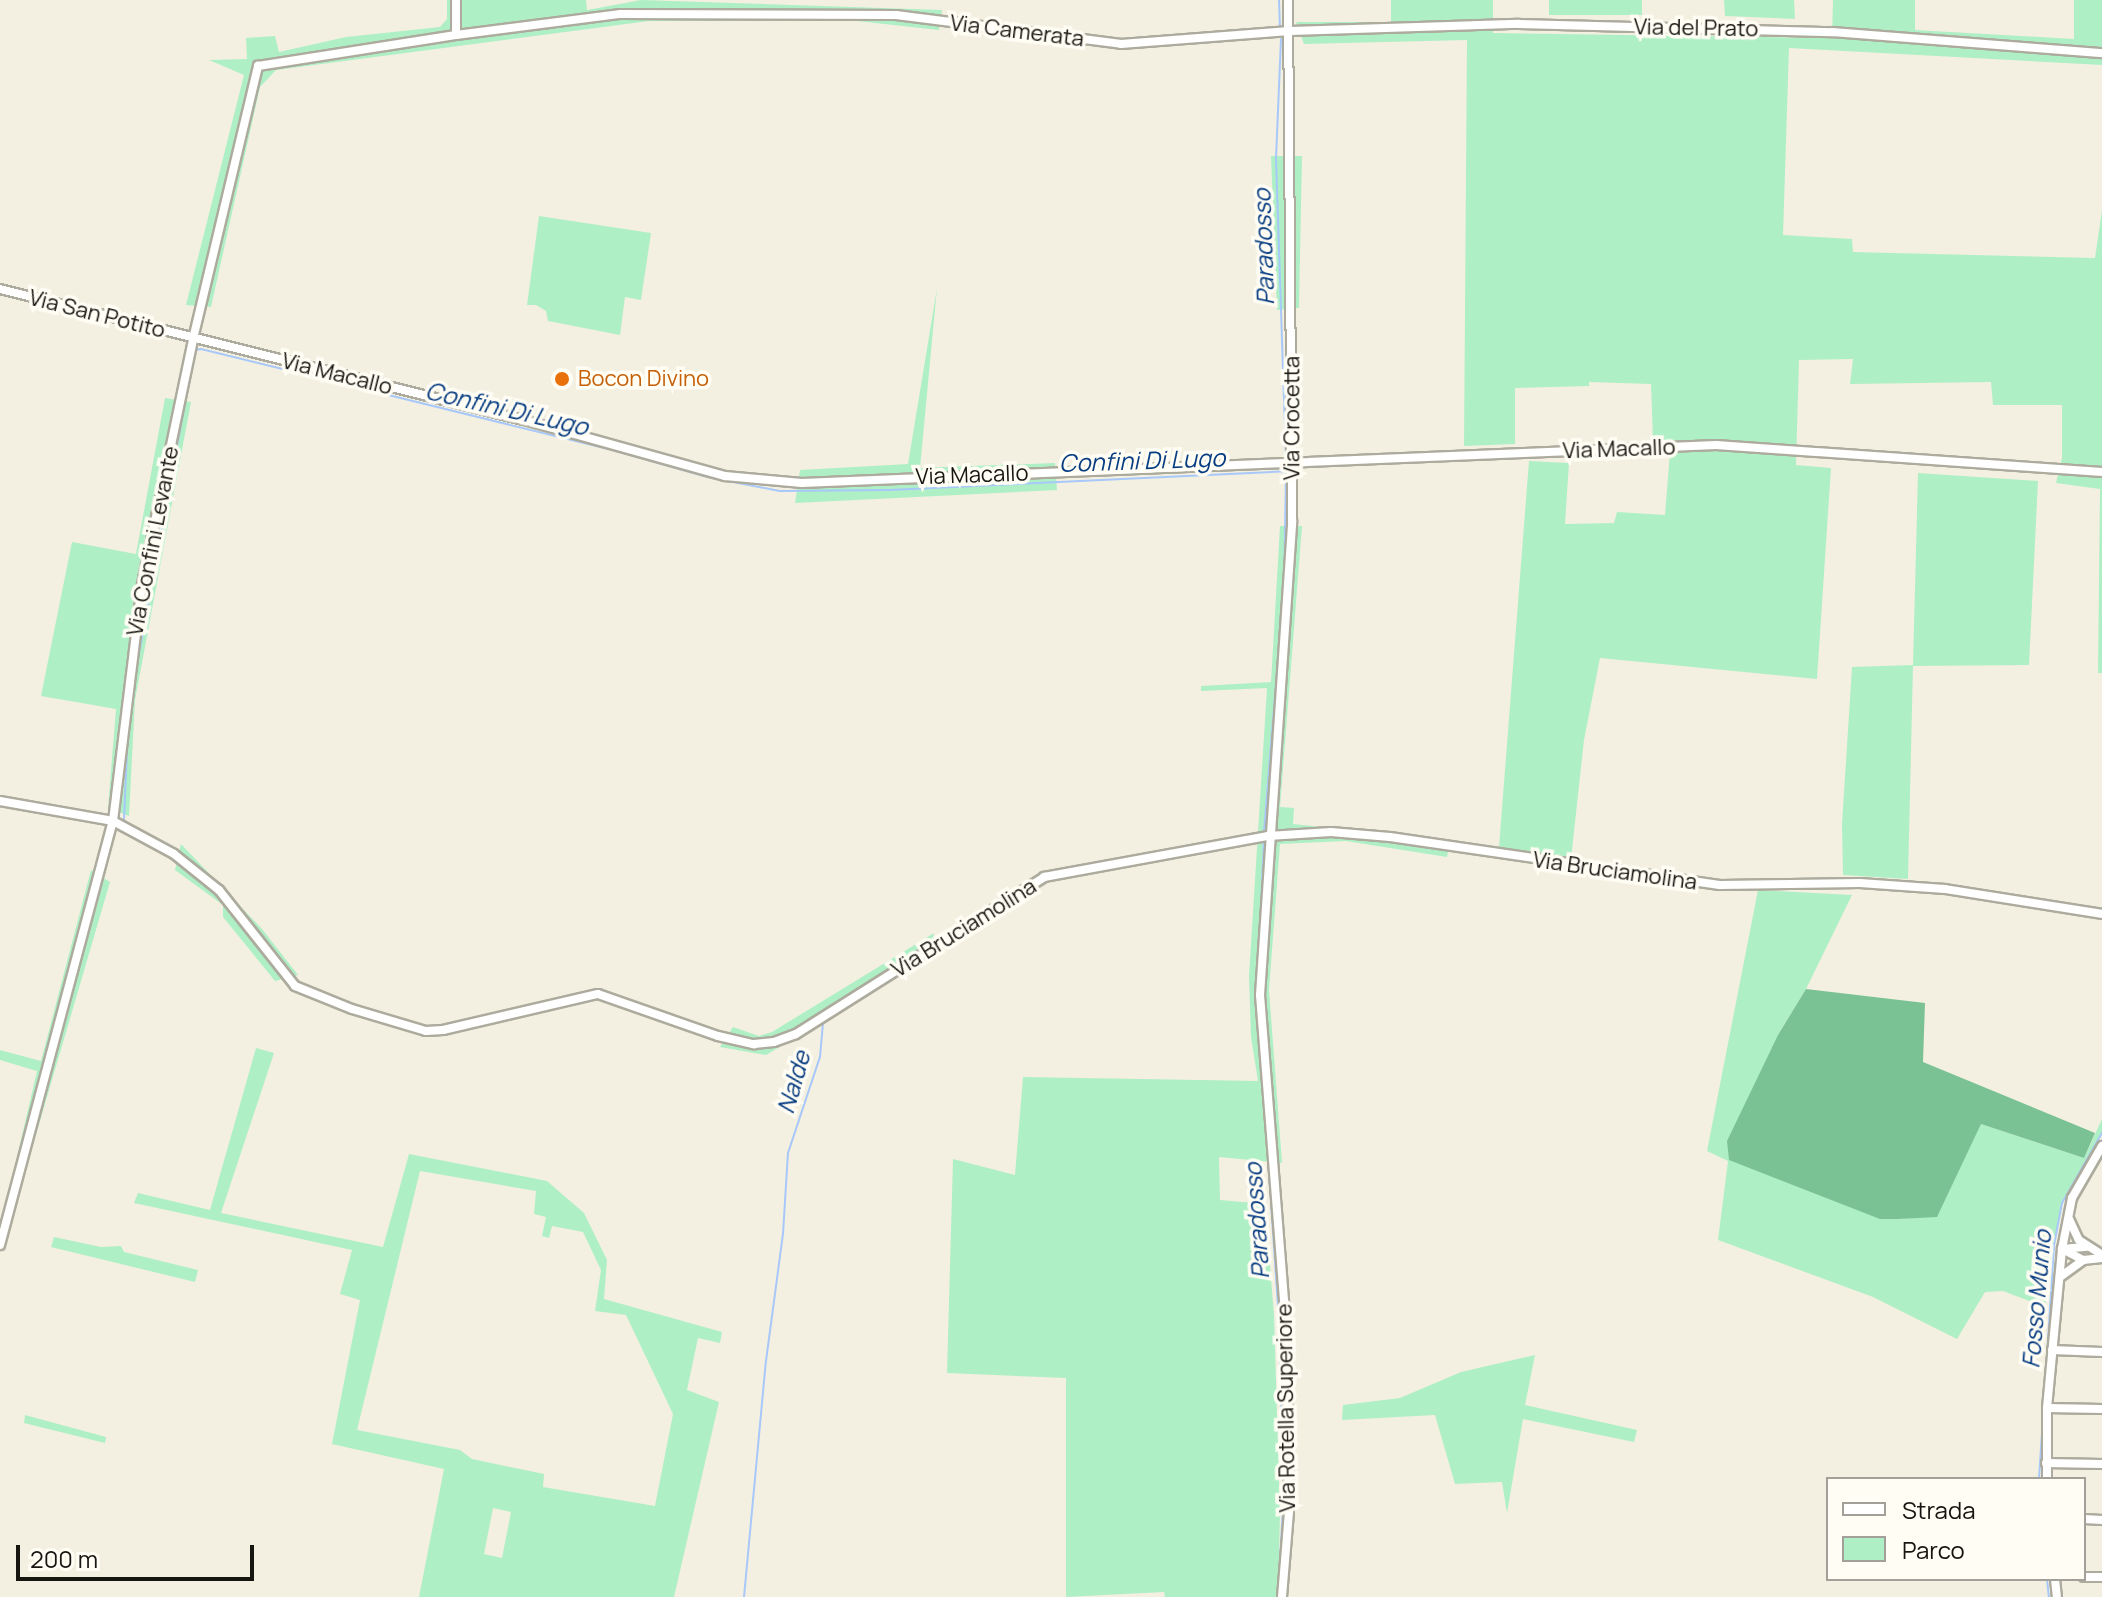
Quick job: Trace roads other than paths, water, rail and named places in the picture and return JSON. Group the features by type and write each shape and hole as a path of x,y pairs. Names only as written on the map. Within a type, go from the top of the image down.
{"street":[{"path":"456,0 456,35"},
{"name":"Via Crocetta","path":"1268,836 1290,573 1288,0"},
{"name":"Via Camerata","path":"456,35 621,14 896,15 1121,44 1290,31"},
{"name":"Via del Prato","path":"1290,31 1519,24 1833,32 2102,53"},
{"name":"Via Confini Levante","path":"0,1245 113,821 142,584 193,339 258,66 456,35"},
{"name":"Via San Potito","path":"0,289 193,339"},
{"name":"Via Macallo","path":"193,339 524,420 725,476 802,483 1716,445 2102,472"},
{"path":"0,801 113,821"},
{"name":"Via Bruciamolina","path":"113,821 200,872 219,890 295,986 405,1026 443,1030 598,994 718,1036 754,1044 774,1042 796,1034 1044,877 1268,836 1331,832 1390,837 1720,885 1860,883 1945,889 2102,914"},
{"name":"Via Rotella Superiore","path":"1268,836 1260,995 1287,1338 1289,1511 1282,1597"},
{"path":"2047,1477 2047,1408 2062,1249 2068,1214 2080,1182 2102,1146"},
{"path":"2068,1214 2072,1229 2102,1257"},
{"path":"2062,1249 2088,1247"},
{"path":"2062,1249 2083,1260"},
{"path":"2060,1277 2083,1260 2102,1257"},
{"path":"2052,1350 2102,1352"},
{"path":"2047,1408 2102,1409"},
{"path":"2046,1463 2102,1464"}],"waterway":[{"name":"Paradosso","path":"1279,0 1280,25"},
{"name":"Paradosso","path":"1281,39 1276,159 1286,454"},
{"name":"Confini Di Lugo","path":"135,675 184,408 196,350 201,349 616,451 707,477 780,491 889,490 1286,471"},
{"name":"Paradosso","path":"1284,589 1286,469"},
{"name":"Paradosso","path":"1264,832 1283,595"},
{"name":"Confini Di Lugo","path":"124,820 128,729"},
{"name":"Nalde","path":"1175,849 1264,832"},
{"name":"Paradosso","path":"1257,989 1264,843"},
{"name":"Nalde","path":"822,1012 995,903"},
{"name":"Nalde","path":"744,1597 766,1361 783,1234 788,1153 820,1057 823,1022"},
{"name":"Paradosso","path":"1259,1027 1278,1308 1284,1489 1278,1596"},
{"name":"Fosso Munio","path":"2039,1477 2054,1245 2062,1203 2102,1133"},
{"name":"Fosso Munio","path":"2047,1581 2049,1597"}],"place":[{"name":"Bocon Divino","path":"562,379"}]}
